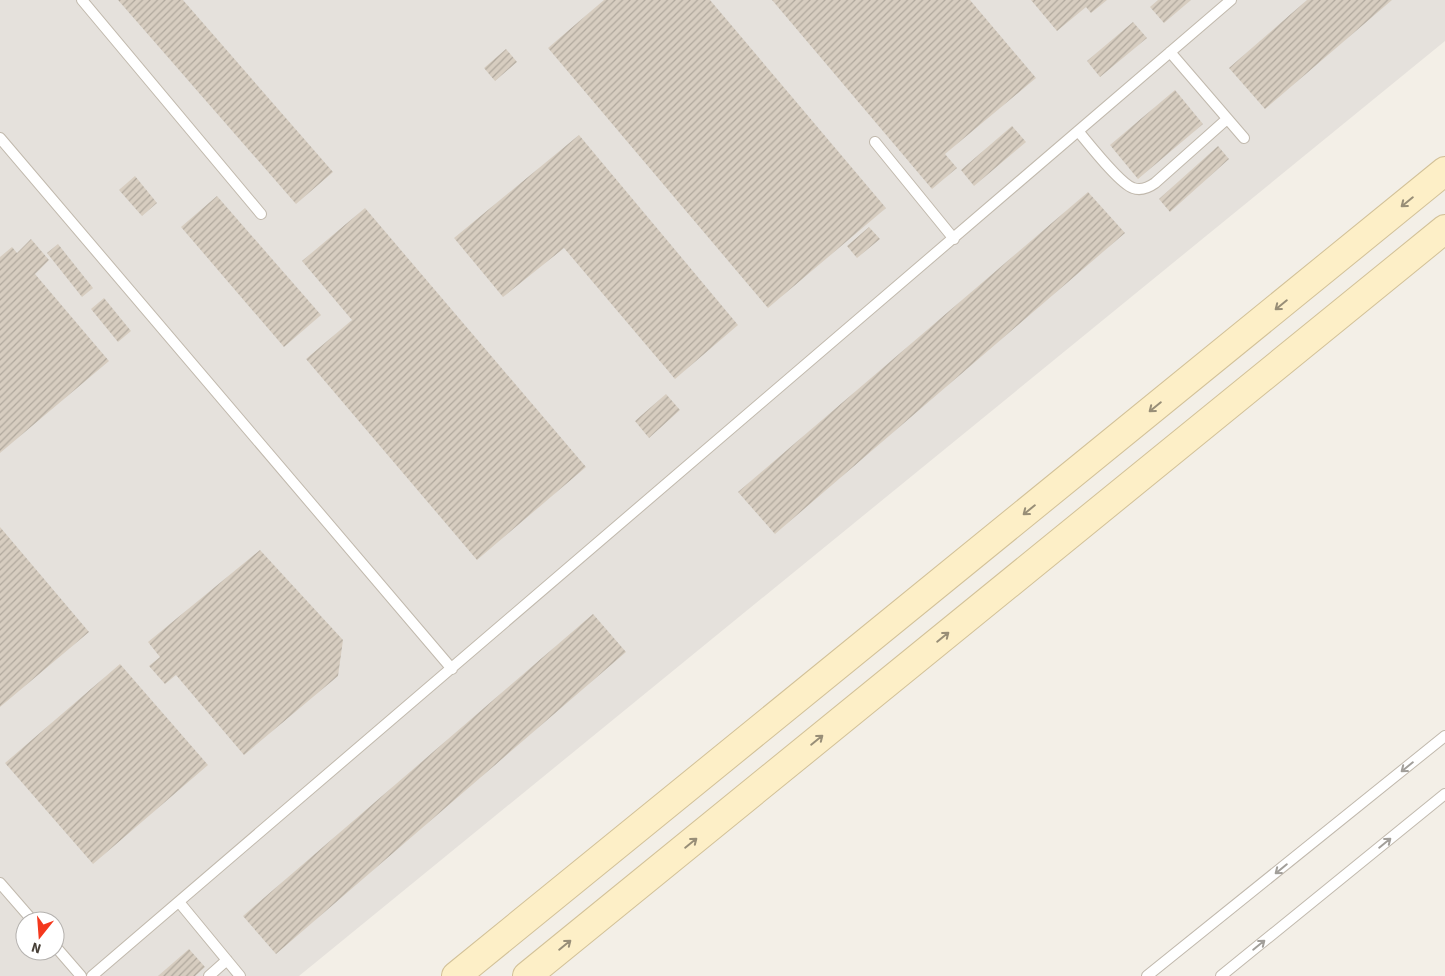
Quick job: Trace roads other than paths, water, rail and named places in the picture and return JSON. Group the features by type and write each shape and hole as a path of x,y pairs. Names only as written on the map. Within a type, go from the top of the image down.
{"street":[{"path":"456,976 1445,171"},
{"path":"528,976 1445,229"}],"lane":[{"path":"82,0 261,214"},
{"path":"92,976 1231,0"},
{"path":"1170,52 1244,138"},
{"path":"1078,131 1124,183 1140,190 1148,188 1155,183 1227,118"},
{"path":"0,138 452,669"},
{"path":"875,142 954,239"},
{"path":"1147,976 1445,736"},
{"path":"1221,976 1445,794"},
{"path":"0,883 24,911"},
{"path":"179,902 240,976"},
{"path":"65,958 81,976"},
{"path":"209,976 227,960"}]}
